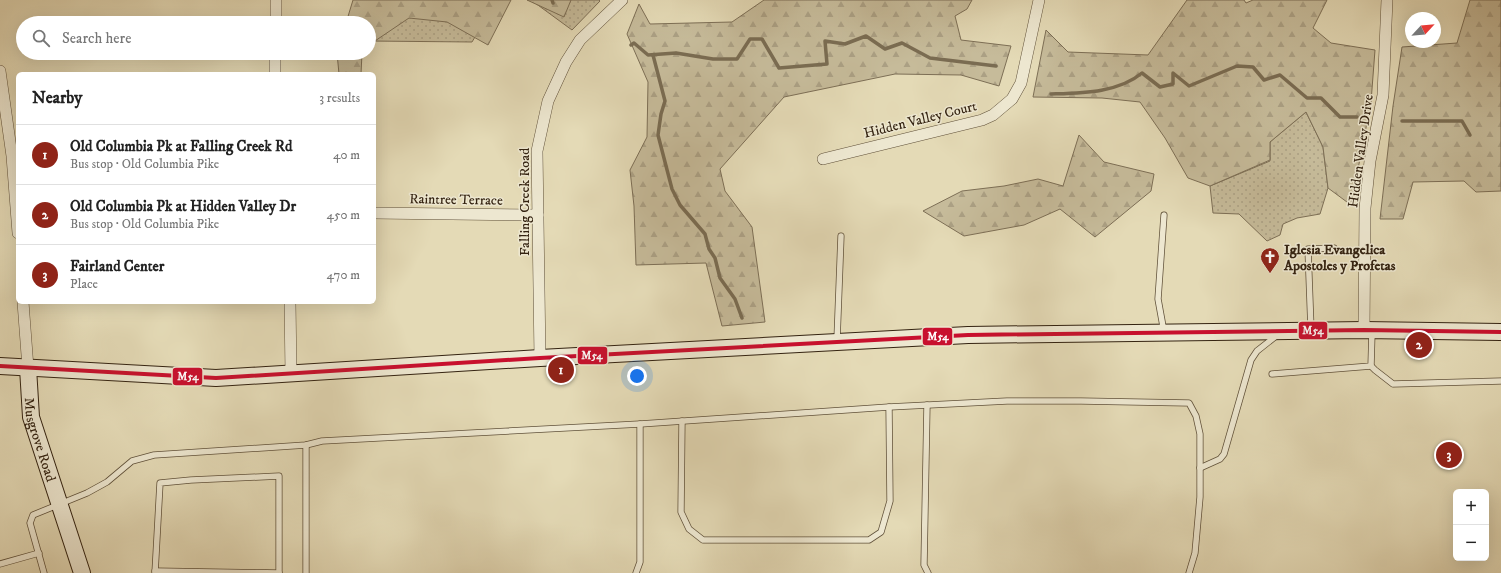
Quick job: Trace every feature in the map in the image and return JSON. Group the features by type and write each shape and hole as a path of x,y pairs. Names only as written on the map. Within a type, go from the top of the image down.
{"main road":[{"path":"0,366 216,378 540,358 968,335 1312,330 1501,332"},
{"name":"Musgrove Road","path":"28,368 31,417 82,573"}],"street":[{"path":"276,0 276,16"},
{"name":"Falling Creek Road","path":"540,358 537,151 548,101 566,62 580,40 622,0"},
{"name":"Hidden Valley Court","path":"823,159 982,120 993,115 1012,99 1021,83 1039,0"},
{"name":"Hidden Valley Drive","path":"1368,330 1365,208 1370,161 1384,95 1387,0"},
{"path":"275,60 275,72"},
{"path":"0,71 12,156 16,207"},
{"path":"0,155 12,156"},
{"name":"Raintree Terrace","path":"376,213 538,215"},
{"name":"Musgrove Road","path":"23,304 28,368"},
{"path":"290,304 291,374"}],"lane":[{"path":"1164,215 1158,299 1164,332"},
{"path":"836,342 841,236"},
{"path":"1312,330 1308,249 1334,248"},
{"path":"1368,330 1371,366 1393,384 1501,381"},
{"path":"1200,468 1220,459 1224,454 1251,360 1257,351 1284,331"},
{"path":"1272,374 1371,366"},
{"path":"44,573 30,523 33,515 87,493 107,482 132,462 154,455 306,445 322,441 640,424 889,407 1018,401 1081,401 1189,403 1196,416 1200,434 1200,497 1194,553 1189,573"},
{"path":"927,406 924,565 928,573"},
{"path":"682,421 681,512 689,529 703,540 869,540 881,532 890,501 889,407"},
{"path":"636,573 640,562 640,424"},
{"path":"306,445 306,573"},
{"path":"279,476 279,573 155,572 160,483 279,476"},
{"path":"0,564 38,553"}],"green space":[{"path":"353,0 511,0 488,45 447,22 409,18 376,40 376,16 348,16"},
{"path":"497,0 472,42 376,41 376,20"},
{"path":"527,0 571,0 564,17"},
{"path":"531,0 599,0 600,1 572,30"},
{"path":"764,0 972,0 967,9 955,16 961,40 1011,46 999,86 961,75 895,74 784,97 720,169 725,191 752,227 765,322 722,326 706,263 636,265 634,206 630,170 647,137 648,82 627,34 639,4 650,24 732,22"},
{"path":"1187,0 1244,0 1246,3 1253,0 1327,0 1313,28 1331,43 1375,50 1371,102 1351,205 1328,188 1323,147 1306,112 1270,142 1270,160 1210,186 1188,178 1165,138 1140,102 1102,98 1033,97 1046,30 1068,52 1148,55"},
{"path":"1470,0 1501,0 1501,191 1476,192 1464,181 1413,182 1403,219 1380,219 1393,106 1402,47 1441,48 1441,44 1457,43"},
{"path":"338,60 362,60 361,72 339,72"},
{"path":"1306,112 1323,147 1328,188 1320,214 1297,218 1283,224 1280,235 1267,241 1239,214 1213,213 1210,186 1270,161 1270,142"},
{"path":"1079,135 1104,162 1154,174 1151,191 1095,237 1060,209 1024,225 964,236 923,211 962,191 1004,186 1038,179 1063,186"}],"waterway":[{"path":"631,45 634,43 648,55 676,53 713,59 737,59 750,39 762,39 779,68 827,64 825,41 845,44 866,36 885,49 902,43 930,58 996,66"},
{"path":"653,55 665,101 661,114 658,135 672,189 680,205 705,234 709,249 715,258 720,278 735,299 742,318"},
{"path":"1051,94 1099,91 1122,85 1142,73 1160,87 1173,84 1173,73 1189,86 1237,66 1253,67 1264,80 1280,75 1307,98 1321,98 1340,117 1357,117"},
{"path":"1402,121 1462,121 1470,135"}],"transit line":[{"name":"M54","path":"0,366 216,378 540,358 968,335 1364,330 1501,332"}],"place":[{"name":"Iglesia Evangelica Apostoles y Profetas","path":"1270,274"},
{"name":"Old Columbia Pk at Hidden Valley Dr","path":"1419,345"},
{"name":"Old Columbia Pk at Falling Creek Rd","path":"561,370"},
{"name":"Fairland Center","path":"1449,455"}]}
